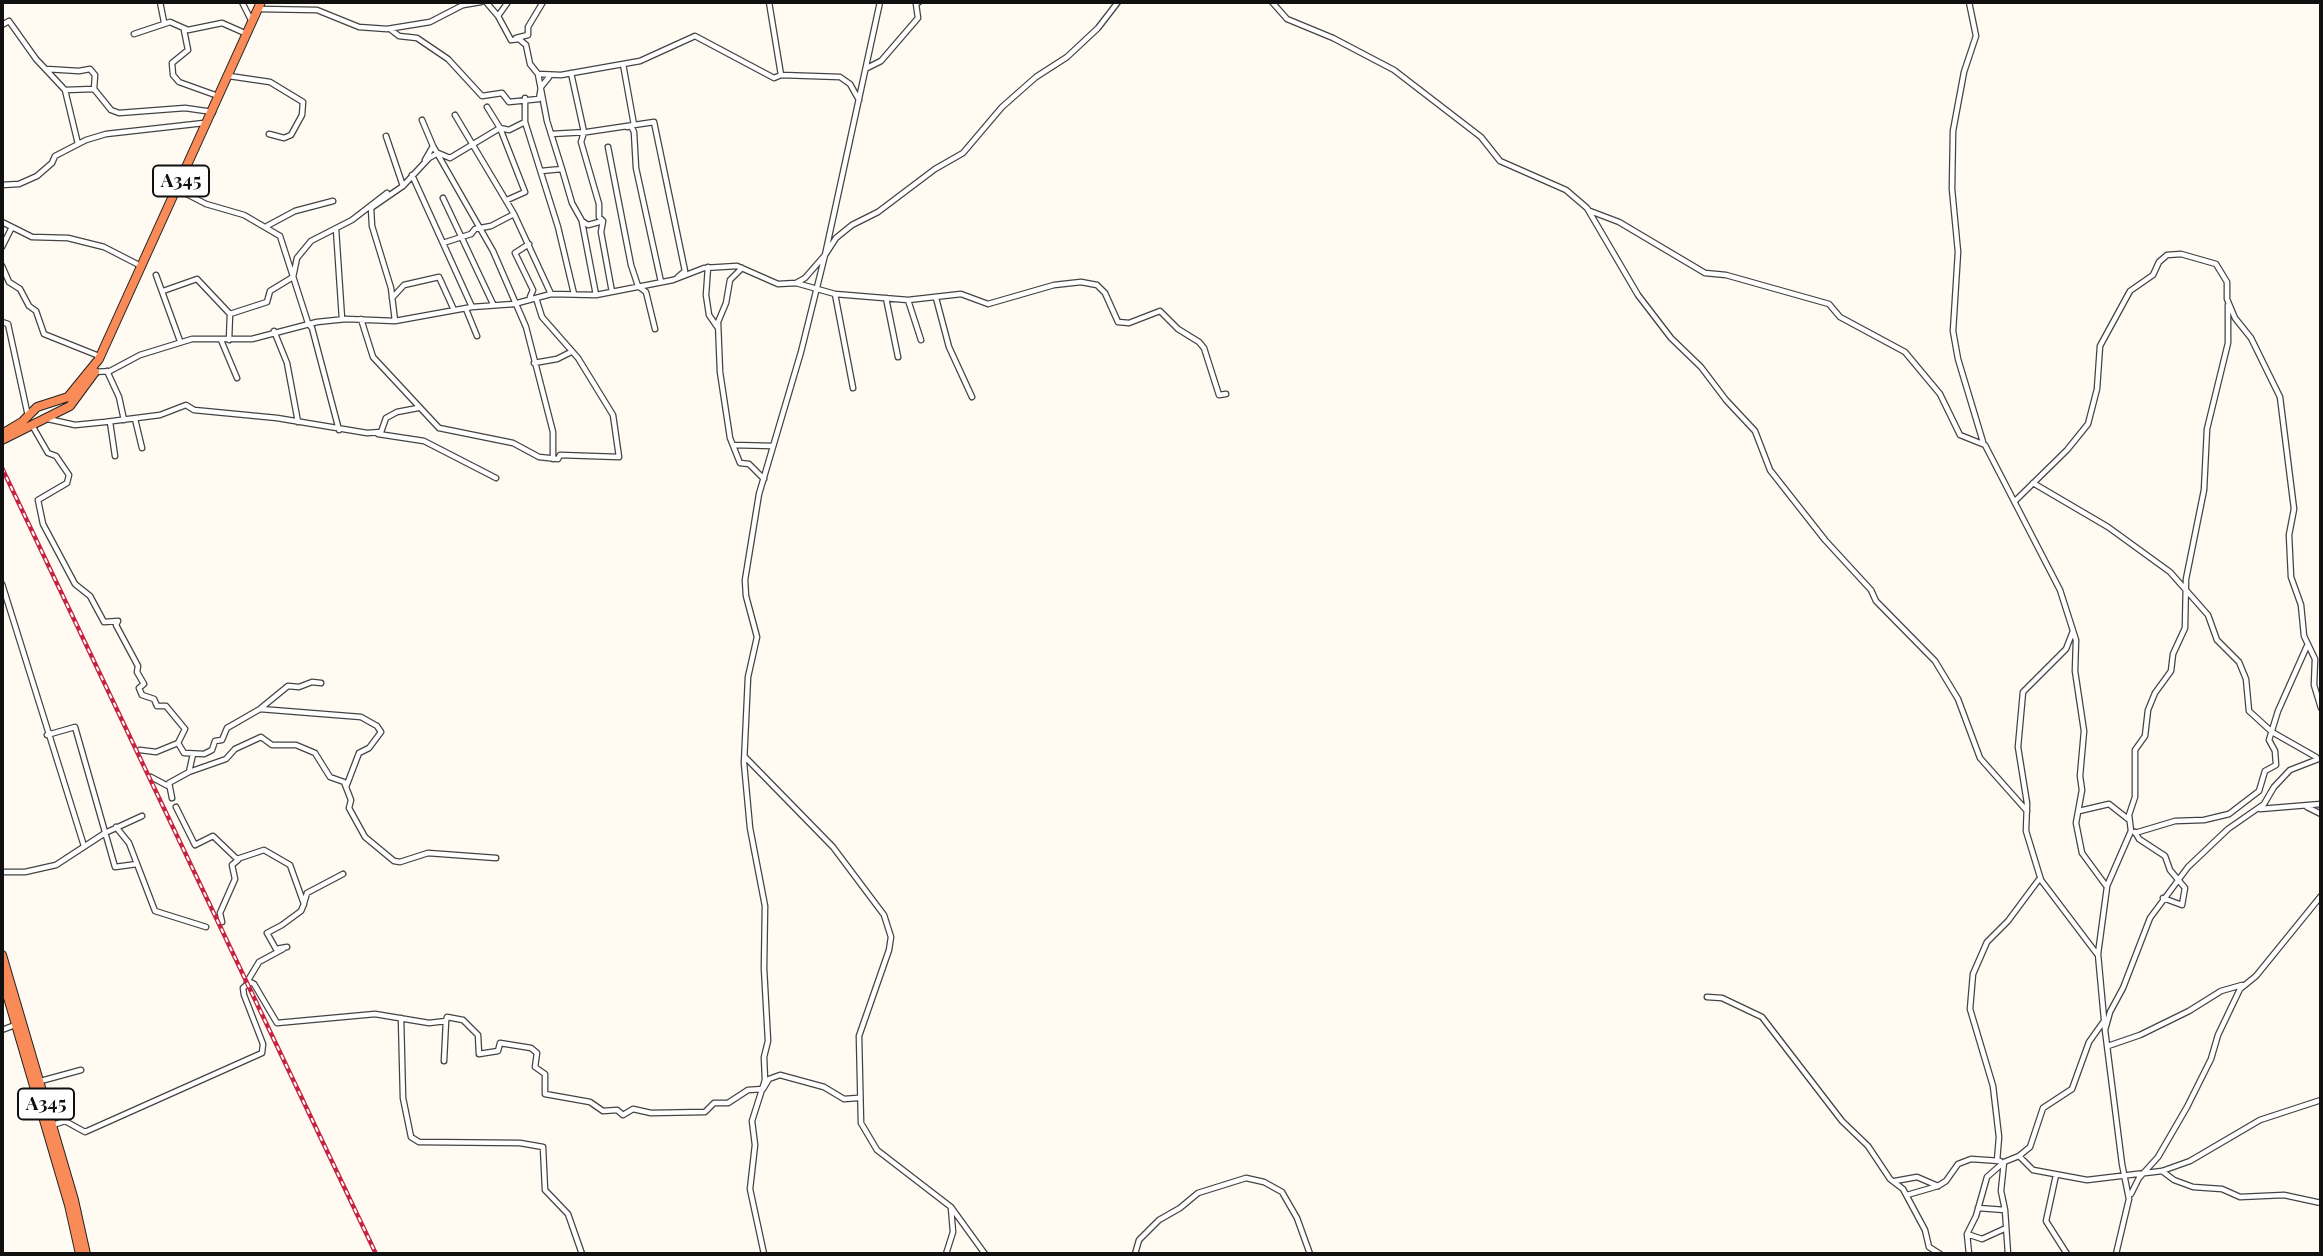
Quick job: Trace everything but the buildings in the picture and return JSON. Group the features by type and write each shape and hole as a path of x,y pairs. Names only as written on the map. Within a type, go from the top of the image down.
{"highway":[{"name":"A345","path":"2,440 48,419 79,397 95,372 260,5"},
{"name":"A345","path":"2,434 41,405 68,397 99,358"},
{"name":"A345","path":"2,955 71,1213 79,1254"},
{"name":"A345","path":"2,977 52,1125 79,1216 86,1254"}],"street":[{"path":"160,2 164,22"},
{"path":"242,2 252,22"},
{"path":"260,5 317,10 359,27 390,29 430,22 463,5 482,2 498,16 511,40"},
{"path":"498,16 508,2"},
{"path":"511,40 528,34 528,27 543,2"},
{"path":"769,2 781,75"},
{"path":"763,1089 764,1057 768,1041 764,968 766,923 760,867 750,828 746,758 748,677 757,638 746,596 745,580 764,479 817,289 843,159 859,102 880,2"},
{"path":"867,68 879,63 918,18 919,2"},
{"path":"796,283 805,278 836,238 852,225 878,212 935,169 963,153 1002,107 1037,77 1067,57 1098,28 1118,2"},
{"path":"1272,2 1287,19 1333,38 1394,70 1480,137 1500,161 1572,193 1589,211 1638,295 1671,338 1701,367 1726,400 1755,431 1770,470 1876,601 1935,661 1958,699 1980,758 2027,811"},
{"path":"1969,2 1976,36 1964,72 1953,131 1952,189 1958,252 1953,331 1958,359 1983,443 2060,590 2076,640 2075,671 2084,731 2076,823 2082,853 2107,887"},
{"path":"2,24 9,21 45,69 65,90 78,144"},
{"path":"135,34 164,22 184,30 222,23 248,34"},
{"path":"390,29 399,37 417,38 448,59 482,96 502,93 509,102 539,99 541,87 550,76"},
{"path":"184,30 188,50 172,63 173,75 179,82 220,96"},
{"path":"538,74 550,76 640,61 695,36 769,77 840,77 850,84 859,102"},
{"path":"511,40 519,39 526,45 530,64 538,74 551,134 572,203 582,221 596,295"},
{"path":"623,64 636,139"},
{"path":"45,69 79,72 90,69 95,75 94,89 111,110 119,113 185,108 214,112"},
{"path":"571,73 584,132 581,142 599,204 599,217 603,221"},
{"path":"228,76 270,82 278,90 301,99 302,115 291,135 284,138 269,134"},
{"path":"65,90 94,89"},
{"path":"525,99 526,122 574,294"},
{"path":"487,107 500,128 525,192 507,200"},
{"path":"455,115 507,200 551,295"},
{"path":"422,120 433,146 493,251 526,327 553,432 553,459"},
{"path":"438,153 450,158 500,128 509,130 526,122"},
{"path":"551,134 654,122 659,133 685,271 676,279"},
{"path":"2,186 19,184 37,176 52,163 55,156 106,134 209,123"},
{"path":"609,128 631,126 634,132 636,168 661,282"},
{"path":"386,136 403,186"},
{"path":"422,167 433,146"},
{"path":"608,147 638,286 646,292 655,329"},
{"path":"230,314 267,302 270,291 293,277 297,258 312,241 366,210 371,202 403,186 438,153"},
{"path":"541,171 562,169"},
{"path":"412,175 472,307"},
{"path":"177,189 206,204 244,215 267,226 283,241 308,323 312,328 339,430"},
{"path":"392,190 371,208 370,213 392,298 395,321"},
{"path":"443,198 492,304"},
{"path":"267,226 295,211 333,201"},
{"path":"366,210 380,253"},
{"path":"1589,211 1619,222 1705,273 1726,275 1829,304 1840,317 1905,352 1940,394 1960,435 1983,443"},
{"path":"443,243 491,226 514,214"},
{"path":"582,221 588,225 603,221"},
{"path":"603,221 601,232 612,292"},
{"path":"2,222 32,237 68,238 104,247 141,266"},
{"path":"2,247 12,227"},
{"path":"336,229 342,319"},
{"path":"361,319 373,357 439,428 513,443 538,457 558,459 560,455 616,458 619,455 612,415 595,383 542,317 533,298 533,290 515,253 529,244"},
{"path":"2015,501 2084,431 2097,390 2100,346 2130,291 2153,275 2162,257 2181,254 2217,264 2227,282 2228,343 2207,429 2204,490 2186,579 2188,593 2185,628 2173,654 2171,671 2155,693 2147,716 2145,736 2135,750 2135,797 2129,820"},
{"path":"2,266 9,282 20,289 29,306 36,311 44,334 99,358"},
{"path":"708,268 706,295 709,315 718,329"},
{"path":"95,372 107,371 140,355 180,341 251,339 308,323 342,319 395,321 492,304 514,304 551,295 596,295 676,279 708,268 742,268 778,284 796,283 835,293 908,300 961,294 988,304 1054,285 1081,282 1097,285 1105,293 1118,322 1129,323 1160,311 1178,328 1199,342 1219,395 1226,394"},
{"path":"742,268 730,280 718,329 720,372 733,445 740,463 749,464 764,479"},
{"path":"156,275 180,341"},
{"path":"392,298 404,285 439,278 454,310"},
{"path":"163,291 197,279 230,314 229,340"},
{"path":"835,293 853,387"},
{"path":"886,298 898,357"},
{"path":"936,298 949,347 972,397"},
{"path":"2227,299 2280,397 2294,509 2289,535 2292,551 2290,567 2301,605 2302,629 2316,663 2314,685 2321,708"},
{"path":"908,300 921,340"},
{"path":"464,308 469,310 477,336"},
{"path":"2,321 8,324 28,417"},
{"path":"274,331 286,363 298,422"},
{"path":"221,340 237,378"},
{"path":"534,363 557,359 571,352"},
{"path":"107,371 119,397 124,420"},
{"path":"48,419 75,425 110,422 172,412 186,405 194,410 424,441 496,478"},
{"path":"367,433 381,432 386,418 397,412 418,408"},
{"path":"135,419 142,448"},
{"path":"110,422 115,456"},
{"path":"33,427 48,453 56,456 69,475 67,483 38,500 43,524 75,584 90,596 104,622 118,621 116,625 138,666 137,672 144,684 139,688 142,695 154,699 157,706 166,706 185,729 178,743 156,752 140,750"},
{"path":"733,445 773,446"},
{"path":"2032,482 2108,527 2170,572 2208,615 2217,640 2244,670 2247,708 2272,732 2319,758"},
{"path":"2,584 47,735 84,843"},
{"path":"2073,631 2066,649 2024,692 2017,741 2027,811 2027,838 2040,877 2060,909 2082,930 2098,954"},
{"path":"2133,832 2185,819 2214,818 2243,806 2259,791 2265,771 2276,765 2275,751 2269,740 2308,645"},
{"path":"178,743 184,753 204,754 212,750 215,741 222,740 227,728 260,709 288,686 299,687 321,682"},
{"path":"260,709 361,717 377,726 381,732 369,748 359,753 346,788"},
{"path":"47,735 75,727 115,867 137,864"},
{"path":"168,786 189,772 226,759 235,749 261,737 272,745 300,746 304,751 314,752 330,777 342,780 351,800 349,808 365,837 394,861 400,862 428,853 496,858"},
{"path":"189,772 193,754"},
{"path":"746,758 833,847 888,923 891,937 888,950 859,1037 858,1098 861,1123 877,1150 951,1207 985,1254"},
{"path":"2105,1030 2145,929 2163,898 2228,829 2258,809 2290,770 2319,758"},
{"path":"151,777 168,786 172,798"},
{"path":"2079,811 2109,804 2123,812 2139,839 2165,856 2186,890 2182,905 2163,898"},
{"path":"2258,809 2321,804"},
{"path":"176,807 195,845 212,836 237,859 269,851 290,865 304,904"},
{"path":"2307,807 2321,814"},
{"path":"2,872 25,872 56,865 84,843 142,816"},
{"path":"116,827 129,843 155,911 206,927"},
{"path":"2130,1199 2124,1174 2105,1030 2098,954 2107,887 2133,832"},
{"path":"222,922 220,913 236,879 232,865 243,856"},
{"path":"52,1125 65,1121 85,1132 262,1054 263,1044 244,995 247,982 259,962 287,947 276,949 267,933 301,911 307,894 343,874"},
{"path":"1997,1161 1999,1132 1993,1086 1970,1009 1973,974 1987,942 2008,921 2040,877"},
{"path":"2108,1046 2140,1035 2189,1011 2221,991 2243,985 2256,976 2321,896"},
{"path":"247,982 254,984 277,1023 375,1014 429,1023 446,1021"},
{"path":"2116,1254 2130,1199 2143,1173 2158,1157 2187,1107 2243,985"},
{"path":"1707,997 1722,998 1762,1017 1779,1043 1812,1079 1842,1121 1868,1146 1907,1195 1925,1230 1929,1247 1940,1254"},
{"path":"444,1061 447,1017 470,1024 479,1039 479,1054 498,1051 500,1043 531,1048 537,1053 535,1068 545,1074 545,1094 590,1102 603,1111 617,1110 623,1115 633,1109 651,1113 705,1112 714,1103 729,1103 748,1090 763,1089"},
{"path":"401,1018 403,1098 411,1137 419,1142 520,1143 543,1147 545,1189 568,1214 582,1254"},
{"path":"1969,1254 1967,1234 1987,1177 2004,1162 2019,1156 2030,1147 2043,1108 2072,1089 2089,1042 2104,1021"},
{"path":"2,1030 16,1025"},
{"path":"36,1082 81,1070"},
{"path":"764,1254 750,1179 755,1145 752,1121 769,1079 780,1075 824,1087 844,1099 858,1098"},
{"path":"2019,1156 2033,1170 2087,1180 2162,1171 2190,1161 2260,1120 2321,1100"},
{"path":"1907,1195 1938,1186 1964,1161 1978,1159 2004,1162"},
{"path":"2004,1162 2001,1191 2008,1254"},
{"path":"2162,1171 2174,1180 2193,1187 2222,1189 2240,1196 2284,1195 2321,1203"},
{"path":"2056,1175 2046,1221 2067,1254"},
{"path":"1894,1181 1917,1177 1938,1186"},
{"path":"1135,1254 1139,1240 1159,1220 1198,1193 1246,1178 1264,1182 1282,1192 1297,1218 1310,1254"},
{"path":"946,1254 953,1232 951,1207"},
{"path":"1978,1208 2005,1210"},
{"path":"1967,1234 1982,1239 2004,1229"}],"railway":[{"path":"2,468 376,1254"}]}
